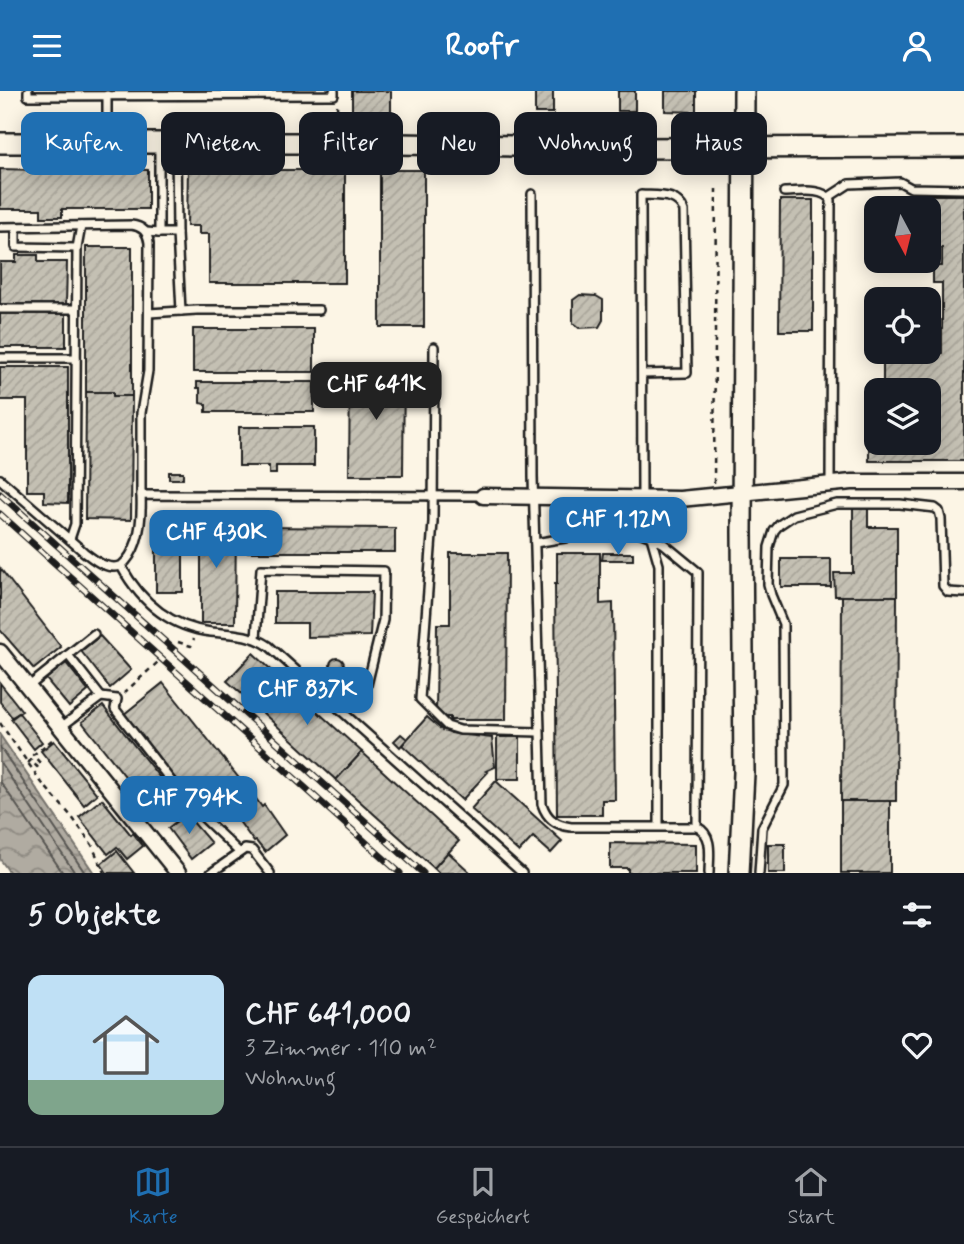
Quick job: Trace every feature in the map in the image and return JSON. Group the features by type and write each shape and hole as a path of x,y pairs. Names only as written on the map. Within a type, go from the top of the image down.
{"main road":[{"path":"744,91 744,112"},
{"path":"0,143 21,143"},
{"path":"403,144 671,148"},
{"path":"767,148 964,146"},
{"path":"739,873 744,773 744,175"}],"street":[{"path":"482,496 642,499 714,496 865,482 964,482"},
{"path":"0,652 28,687 56,733 178,873"}],"lane":[{"path":"28,91 28,96 334,93"},
{"path":"107,95 107,112"},
{"path":"159,233 164,175"},
{"path":"171,175 181,311"},
{"path":"829,197 849,184 900,182 911,188 964,189"},
{"path":"784,192 819,192 829,197 831,204 830,485"},
{"path":"532,194 533,463 540,793 549,818 555,823 572,827 697,827 707,835 709,873"},
{"path":"642,374 687,373 684,211 682,204 669,197 641,195 642,499"},
{"path":"0,227 131,225 146,232 177,233"},
{"path":"70,540 75,524 77,249 81,226"},
{"path":"16,227 16,247 77,249"},
{"path":"0,478 70,540 103,565 121,566 126,562 139,530 141,413 148,371 149,243 146,232"},
{"path":"0,309 76,309"},
{"path":"149,313 319,310"},
{"path":"434,347 433,496 420,699 447,726 460,730 539,732"},
{"path":"0,358 76,358"},
{"path":"141,495 482,496"},
{"path":"759,873 762,828 784,785 783,624 768,584 769,547 779,524 794,515 837,504 935,508 941,519 943,586 948,592 964,593"},
{"path":"535,543 565,538 582,530 631,529 664,544 698,572 697,827"},
{"path":"652,537 659,565 659,826"},
{"path":"121,566 140,597 173,619 197,630 243,634 269,646 522,873"},
{"path":"256,638 261,569 384,571 383,620 367,685 341,711"},
{"path":"28,687 94,633"},
{"path":"68,655 101,697 117,699 115,709 181,793 239,852"},
{"path":"56,733 101,697"},
{"path":"211,873 246,849 251,851 270,873"}],"path":[{"path":"334,93 338,112"},
{"path":"714,496 716,189"},
{"path":"178,642 191,646 197,630"},
{"path":"117,699 158,662"},
{"path":"0,723 92,845 104,873"},
{"path":"28,763 32,760 37,767 41,764 33,755 56,733"}],"water":[{"path":"0,735 94,873 10,873 0,859"}],"building":[{"path":"352,91 391,91 391,112 352,112"},
{"path":"535,91 553,91 553,112 535,112"},
{"path":"618,91 635,91 635,111 618,111"},
{"path":"665,91 696,91 696,112 665,111"},
{"path":"0,169 21,170 21,175 147,175 148,170 148,209 62,209 62,217 41,217 41,209 0,209"},
{"path":"285,170 299,170 299,175 345,175 345,283 209,283 209,234 199,234 199,226 187,226 188,175 285,175"},
{"path":"403,170 417,170 417,175 424,175 424,327 380,327 380,175 403,175"},
{"path":"919,195 964,195 964,461 869,461 869,455 941,455 941,378 883,378 883,364 941,364 942,283 933,283 933,273 942,273 942,196"},
{"path":"780,200 813,200 813,331 779,331"},
{"path":"86,247 132,247 132,396 113,396 113,392 86,392"},
{"path":"16,255 38,255 38,262 67,262 66,306 0,306 0,262 16,262"},
{"path":"580,295 596,296 603,300 603,320 599,327 579,328 573,323 573,300"},
{"path":"0,314 66,314 66,347 0,347"},
{"path":"193,329 314,329 314,372 193,372"},
{"path":"0,367 68,367 68,503 44,502 44,491 27,491 27,400 0,400"},
{"path":"350,369 404,369 403,475 349,475"},
{"path":"197,382 314,382 314,412 206,412 206,404 200,403 200,388 197,388"},
{"path":"86,392 113,392 113,396 132,396 131,520 85,519"},
{"path":"239,427 314,427 314,466 276,466 276,474 269,474 269,466 239,466"},
{"path":"169,472 183,472 183,479 169,479"},
{"path":"853,508 868,508 868,527 897,527 897,596 835,596 834,573 853,573"},
{"path":"156,524 183,524 183,592 156,592"},
{"path":"186,524 236,524 235,623 201,623 201,549 186,549"},
{"path":"236,527 395,528 395,552 236,552"},
{"path":"450,553 507,553 506,720 450,720 450,717 436,717 437,624 450,624"},
{"path":"557,553 600,553 600,604 613,603 615,800 602,800 602,815 557,815"},
{"path":"603,553 633,553 633,560 602,560"},
{"path":"781,559 831,559 831,587 781,587"},
{"path":"0,568 61,647 34,669 0,630"},
{"path":"275,592 372,592 370,636 307,637 307,623 275,623"},
{"path":"842,596 897,596 896,801 841,801"},
{"path":"100,636 131,670 110,688 81,651"},
{"path":"253,653 277,675 251,702 227,681"},
{"path":"334,658 340,658 344,665 340,672 334,672 330,668 330,662"},
{"path":"66,663 88,691 69,707 46,679"},
{"path":"277,675 362,752 336,780 251,702"},
{"path":"0,683 22,711 12,717 0,702"},
{"path":"163,683 246,787 212,815 197,796 192,800 123,715"},
{"path":"103,706 175,797 155,814 82,722"},
{"path":"19,713 42,742 34,749 11,719"},
{"path":"427,717 442,730 444,727 451,733 492,738 495,767 486,771 488,772 462,800 402,745"},
{"path":"401,734 407,739 400,747 394,741"},
{"path":"497,737 520,737 520,779 497,779"},
{"path":"54,741 97,794 84,805 41,751"},
{"path":"362,752 459,841 434,868 336,780"},
{"path":"496,781 562,841 551,853 533,837 519,852 471,809"},
{"path":"254,796 262,807 264,805 285,835 265,852 254,842 233,813"},
{"path":"102,799 143,846 127,859 117,847 108,854 79,817"},
{"path":"841,801 890,801 890,873 841,873"},
{"path":"186,814 211,843 191,859 168,828"},
{"path":"610,843 696,844 696,873 628,873 628,868 610,868"},
{"path":"768,844 785,844 785,873 768,873"},
{"path":"117,851 134,873 107,873 101,864"},
{"path":"448,852 471,873 439,873 434,868"}],"railway":[{"path":"0,494 423,873"},
{"path":"0,514 400,873"}]}
